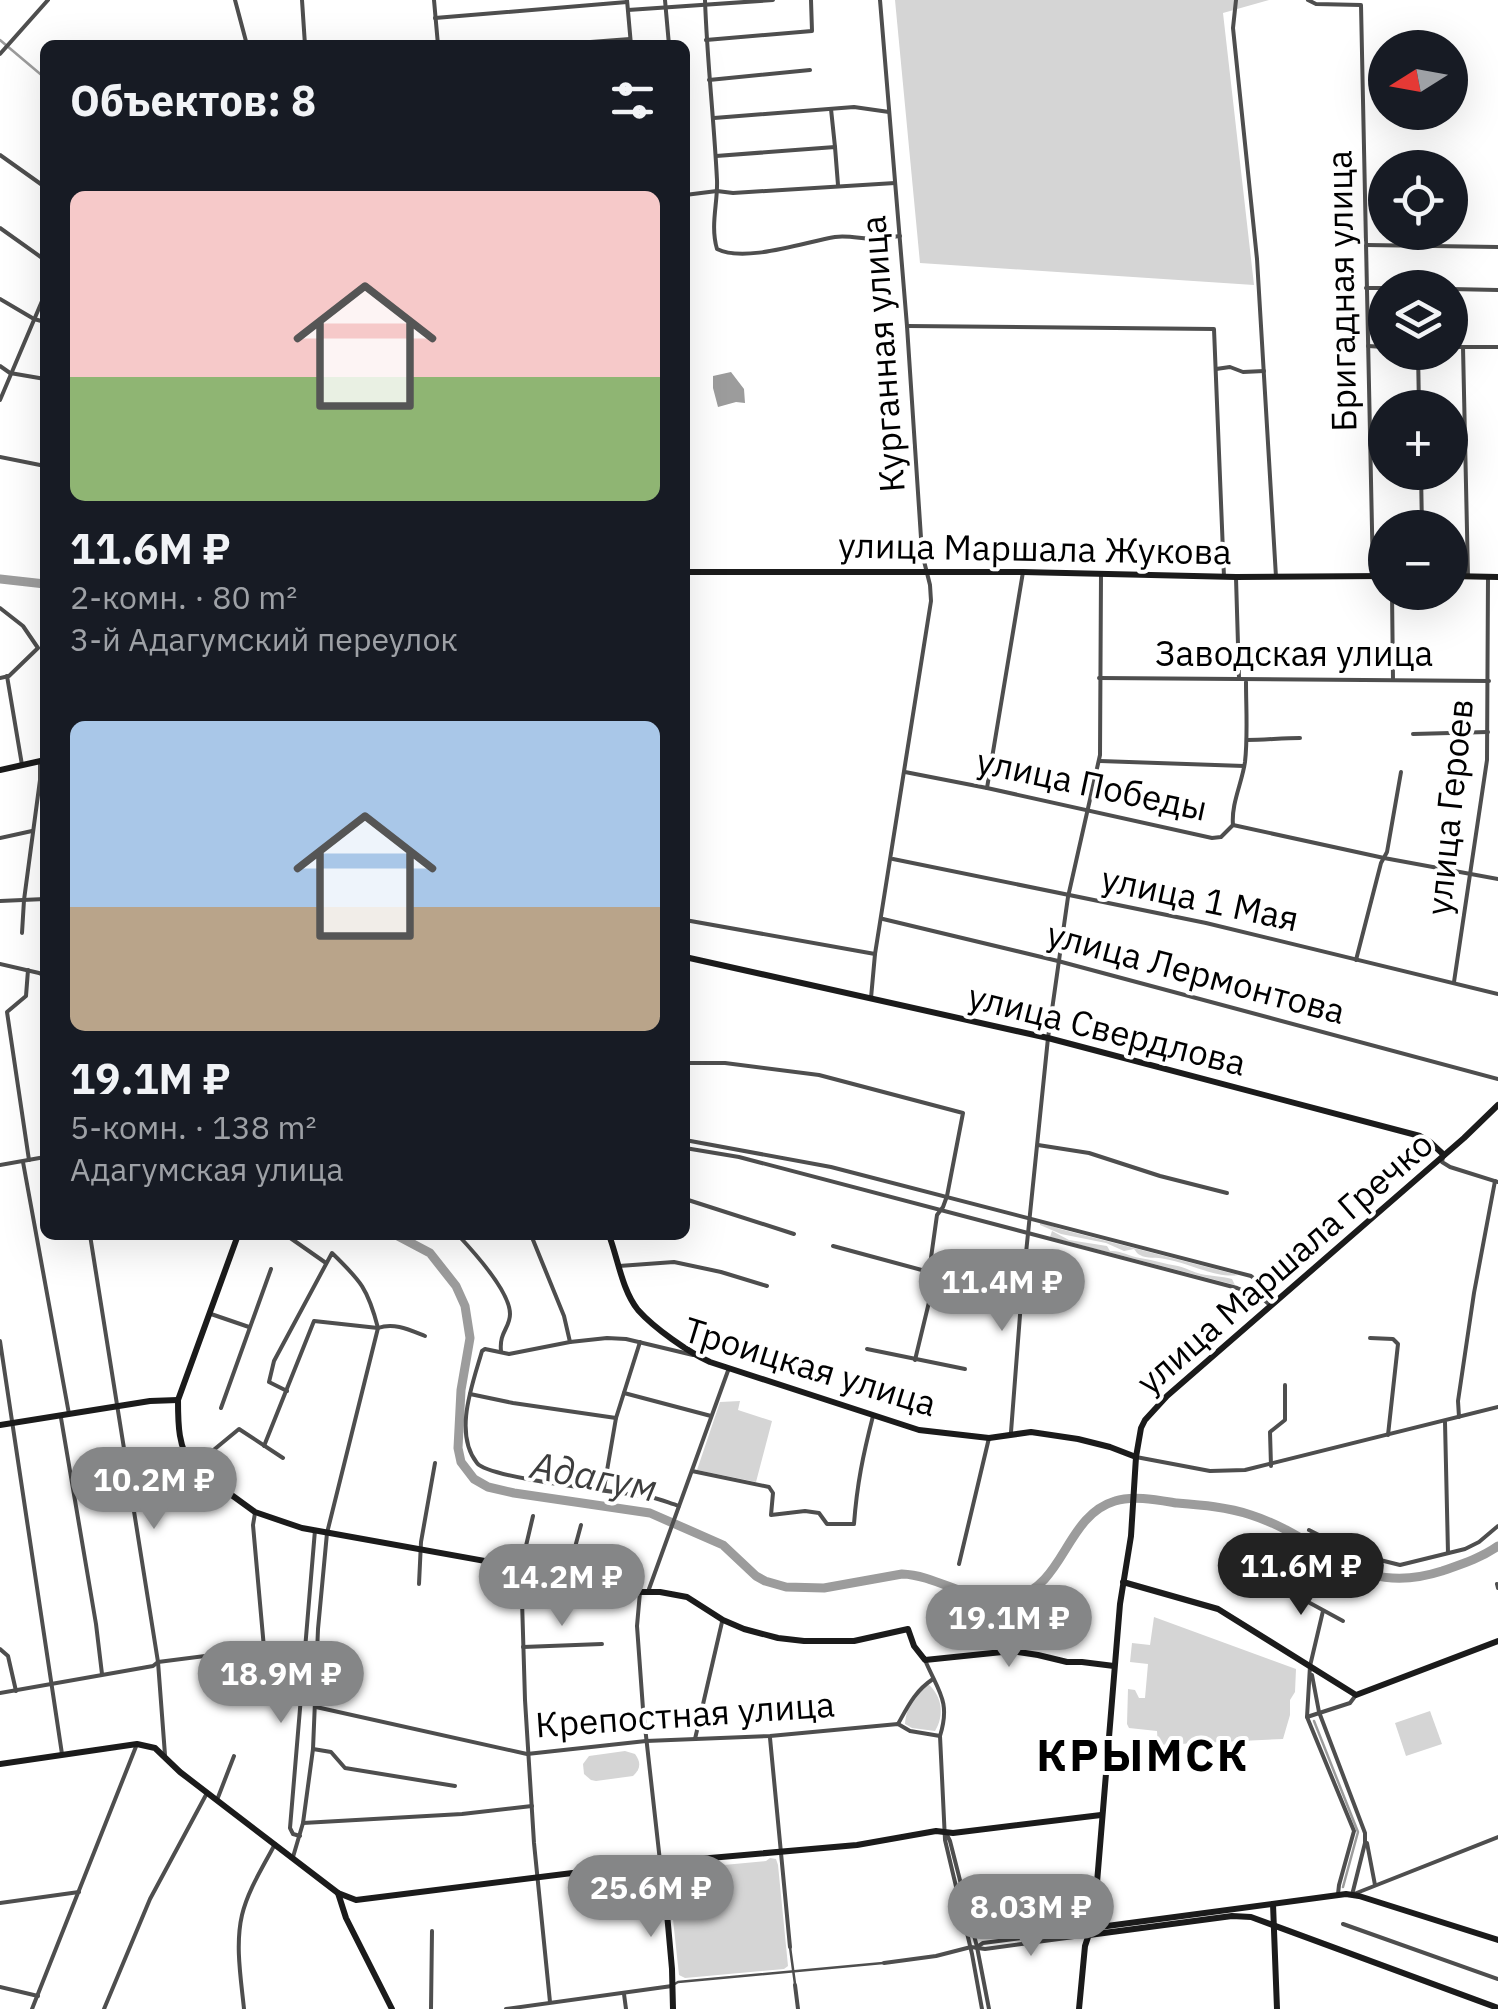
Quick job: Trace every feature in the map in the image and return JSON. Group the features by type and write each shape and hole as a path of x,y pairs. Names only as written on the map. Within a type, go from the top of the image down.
{"main road":[{"name":"улица Маршала Жукова","path":"690,572 1368,576"},
{"path":"1468,576 1498,576"},
{"path":"0,770 40,760"},
{"name":"улица Свердлова","path":"690,958 1048,1038 1420,1136 1444,1155"},
{"name":"улица Маршала Гречко","path":"1079,2009 1085,1946 1094,1919 1114,1666 1141,1428 1149,1414 1498,1106"},
{"path":"236,1240 178,1400 180,1441 194,1467 255,1512 327,1533 686,1597 723,1620 761,1633 804,1641 854,1641 908,1628 914,1646 925,1660 1012,1652 1114,1666"},
{"path":"611,1240 638,1310 697,1356"},
{"name":"Троицкая улица","path":"697,1356 918,1430 989,1438 1030,1432 1110,1447 1136,1457"},
{"path":"0,1424 178,1400"},
{"path":"1124,1582 1218,1609 1356,1695 1498,1641"},
{"path":"0,1764 138,1744 155,1748 180,1772 338,1893 362,1900 660,1862 857,1845 1101,1814"},
{"path":"660,1862 673,2009"},
{"path":"338,1893 346,1918 392,2009"},
{"path":"1090,1932 1345,1895 1498,1940"},
{"path":"1273,1904 1277,2009"},
{"path":"1090,1932 1251,1917 1481,2006 1498,2008"}],"street":[{"path":"235,0 245,40"},
{"path":"302,0 304,40"},
{"path":"434,0 437,40"},
{"path":"665,0 668,40"},
{"path":"628,10 773,0"},
{"path":"706,40 812,31 811,0"},
{"name":"Курганная улица","path":"871,1000 931,601 922,553 880,0"},
{"path":"1236,0 1232,28 1257,259 1276,577"},
{"name":"Бригадная улица","path":"1308,0 1316,4 1361,6 1368,346"},
{"path":"0,54 45,1"},
{"path":"435,18 627,1 630,40"},
{"path":"705,3 718,191 713,218 716,249 723,252 786,248 839,236 900,236"},
{"path":"709,80 810,70"},
{"path":"712,118 854,107 888,112"},
{"path":"831,109 838,186"},
{"path":"716,156 834,147"},
{"path":"0,154 40,183"},
{"path":"690,194 895,182"},
{"path":"0,228 40,256"},
{"path":"1366,245 1498,247"},
{"path":"1468,289 1498,290"},
{"path":"0,300 40,321"},
{"path":"0,400 40,305"},
{"path":"907,326 1214,329 1224,577"},
{"path":"1468,347 1498,347"},
{"path":"0,366 10,373 40,378"},
{"path":"1216,369 1264,371"},
{"name":"Бригадная улица","path":"1369,370 1372,510"},
{"path":"1464,370 1467,510"},
{"path":"0,458 40,465"},
{"path":"987,788 1023,572"},
{"path":"1011,1435 1029,1217 1058,961 1099,760 1101,574"},
{"name":"улица Героев","path":"1454,982 1488,760 1488,576"},
{"path":"1236,577 1238,678"},
{"path":"0,608 23,626 38,648 3,677 22,765"},
{"path":"1392,610 1393,680"},
{"name":"Заводская улица","path":"1100,678 1489,681"},
{"path":"1233,825 1247,740 1246,681"},
{"path":"1414,734 1488,732"},
{"path":"1247,740 1300,738"},
{"path":"1099,760 1244,766"},
{"name":"улица Победы","path":"905,772 1212,838 1227,834 1233,825 1498,879"},
{"path":"1356,960 1384,858 1401,772"},
{"path":"22,933 40,780"},
{"path":"0,838 32,831"},
{"name":"улица 1 Мая","path":"891,859 1206,923 1496,993"},
{"path":"0,901 40,899"},
{"name":"улица Лермонтова","path":"881,919 1058,961 1498,1079"},
{"path":"690,921 875,954"},
{"path":"0,964 40,974"},
{"path":"28,970 26,996 7,1012 102,1674"},
{"path":"1496,993 1498,985"},
{"path":"690,1063 725,1063 818,1075 963,1113 947,1196 936,1215 930,1298 915,1360"},
{"path":"690,1141 831,1166 1250,1276 1270,1306"},
{"path":"1038,1144 1090,1152 1227,1193"},
{"path":"690,1149 739,1157 1263,1298"},
{"name":"улица Свердлова","path":"1444,1155 1445,1164 1496,1181"},
{"path":"0,1165 40,1158"},
{"path":"1460,1417 1458,1401 1474,1293 1496,1181"},
{"path":"690,1201 794,1234"},
{"path":"91,1240 158,1662 166,1758"},
{"path":"293,1240 326,1262"},
{"path":"462,1240 508,1302 510,1317 502,1333 502,1352 482,1351 470,1394 467,1435 477,1463 483,1469 504,1475 655,1498 679,1506"},
{"path":"533,1240 564,1316 570,1342"},
{"path":"833,1246 930,1272"},
{"path":"288,1391 270,1382 274,1360 332,1253 360,1279 378,1328 327,1533 312,1749 303,1823 293,1856"},
{"path":"619,1266 674,1262 766,1286"},
{"path":"221,1408 270,1269"},
{"path":"210,1314 250,1327"},
{"path":"264,1446 312,1323 378,1328 386,1325 426,1336"},
{"name":"Троицкая улица","path":"502,1352 607,1338 697,1356"},
{"path":"1370,1338 1393,1339 1398,1344 1388,1435"},
{"path":"0,1341 62,1754"},
{"path":"604,1490 616,1418 640,1342"},
{"path":"867,1350 965,1369"},
{"path":"660,1862 638,1626 644,1591 728,1368"},
{"path":"1271,1466 1270,1432 1284,1422 1284,1385"},
{"path":"624,1393 712,1416"},
{"path":"470,1394 616,1418"},
{"name":"Троицкая улица","path":"1136,1457 1210,1472 1245,1470 1498,1407"},
{"path":"692,1471 770,1487 771,1514 820,1512 828,1524 854,1524 862,1451 874,1416"},
{"path":"1444,1421 1448,1552"},
{"path":"194,1467 239,1430 282,1458"},
{"path":"959,1564 989,1438"},
{"path":"419,1584 434,1463"},
{"path":"255,1512 264,1648"},
{"path":"533,1516 520,1568 528,1754 550,2002"},
{"path":"567,1576 581,1525"},
{"path":"1309,1530 1356,1554 1395,1565 1456,1552 1478,1542 1498,1526"},
{"path":"300,1836 290,1828 315,1530"},
{"path":"1276,1584 1343,1620"},
{"path":"1322,1611 1310,1666 1307,1717 1354,1831 1339,1885 1345,1895"},
{"path":"694,1739 723,1620"},
{"path":"0,1693 158,1662 306,1643 318,1647"},
{"path":"524,1647 602,1644"},
{"path":"0,1649 8,1656 16,1691"},
{"path":"925,1660 946,1708 940,1736 944,1840 974,1947 986,2009"},
{"path":"1310,1666 1319,1712 1364,1827 1375,1885"},
{"path":"898,1724 908,1702 933,1679"},
{"path":"1307,1717 1350,1703 1356,1695"},
{"name":"Крепостная улица","path":"316,1706 528,1754 646,1741 770,1736 898,1724 910,1732 940,1736"},
{"path":"770,1736 798,2009"},
{"path":"32,2009 138,1744"},
{"path":"312,1749 330,1752 344,1768 454,1786"},
{"path":"217,1800 234,1756"},
{"path":"104,2009 150,1899 207,1793"},
{"path":"303,1823 446,1816 532,1806"},
{"path":"1345,1895 1366,1838"},
{"path":"1345,1895 1498,1838"},
{"path":"244,2009 240,1926 247,1899 275,1844"},
{"path":"0,1904 79,1892"},
{"path":"1343,1924 1498,1979"},
{"path":"431,2009 432,1931"},
{"path":"506,2009 624,1994 680,1982 936,1956 983,1943 1090,1932"},
{"path":"0,1987 38,1996"},
{"path":"624,1994 626,2009"},
{"path":"582,1998 585,2009"}],"shaded area":[{"path":"895,0 1269,0 1223,13 1254,285 920,263"},
{"path":"731,372 744,389 745,403 718,407 713,376"},
{"path":"1040,1222 1238,1275 1221,1275 1145,1257 1134,1249 1124,1251 1106,1243 1061,1234"},
{"path":"1052,1231 1069,1240 1107,1246 1110,1251 1232,1279 1235,1285 1050,1237"},
{"path":"740,1401 738,1410 772,1421 756,1482 697,1470 720,1402"},
{"path":"1154,1617 1296,1669 1295,1692 1283,1739 1158,1745 1157,1731 1129,1728 1128,1689 1145,1698 1148,1664 1130,1662 1132,1643 1150,1645"},
{"path":"928,1684 941,1706 935,1731 905,1724 912,1702"},
{"path":"1430,1711 1442,1744 1406,1756 1395,1723"},
{"path":"625,1751 635,1754 638,1760 639,1768 633,1776 596,1781 584,1774 583,1764 589,1756"},
{"path":"776,1859 778,1865 788,1966 685,1978 679,1975 670,1870"}],"waterway":[{"path":"0,40 40,74"},
{"name":"Адагум","path":"0,579 40,583"},
{"name":"Адагум","path":"405,1240 430,1253 456,1286 465,1306 470,1338 461,1390 458,1448 461,1462 474,1479 514,1493 650,1513 723,1545 756,1576 786,1587 824,1588 902,1574 930,1579 971,1595 1013,1598 1044,1580 1074,1535 1098,1509 1130,1498 1251,1515 1363,1572 1386,1577 1412,1578 1442,1571 1498,1546"},
{"path":"1314,1721 1358,1832 1343,1887"}],"district":[{"name":"КРЫМСК","path":"1143,1755"}]}
